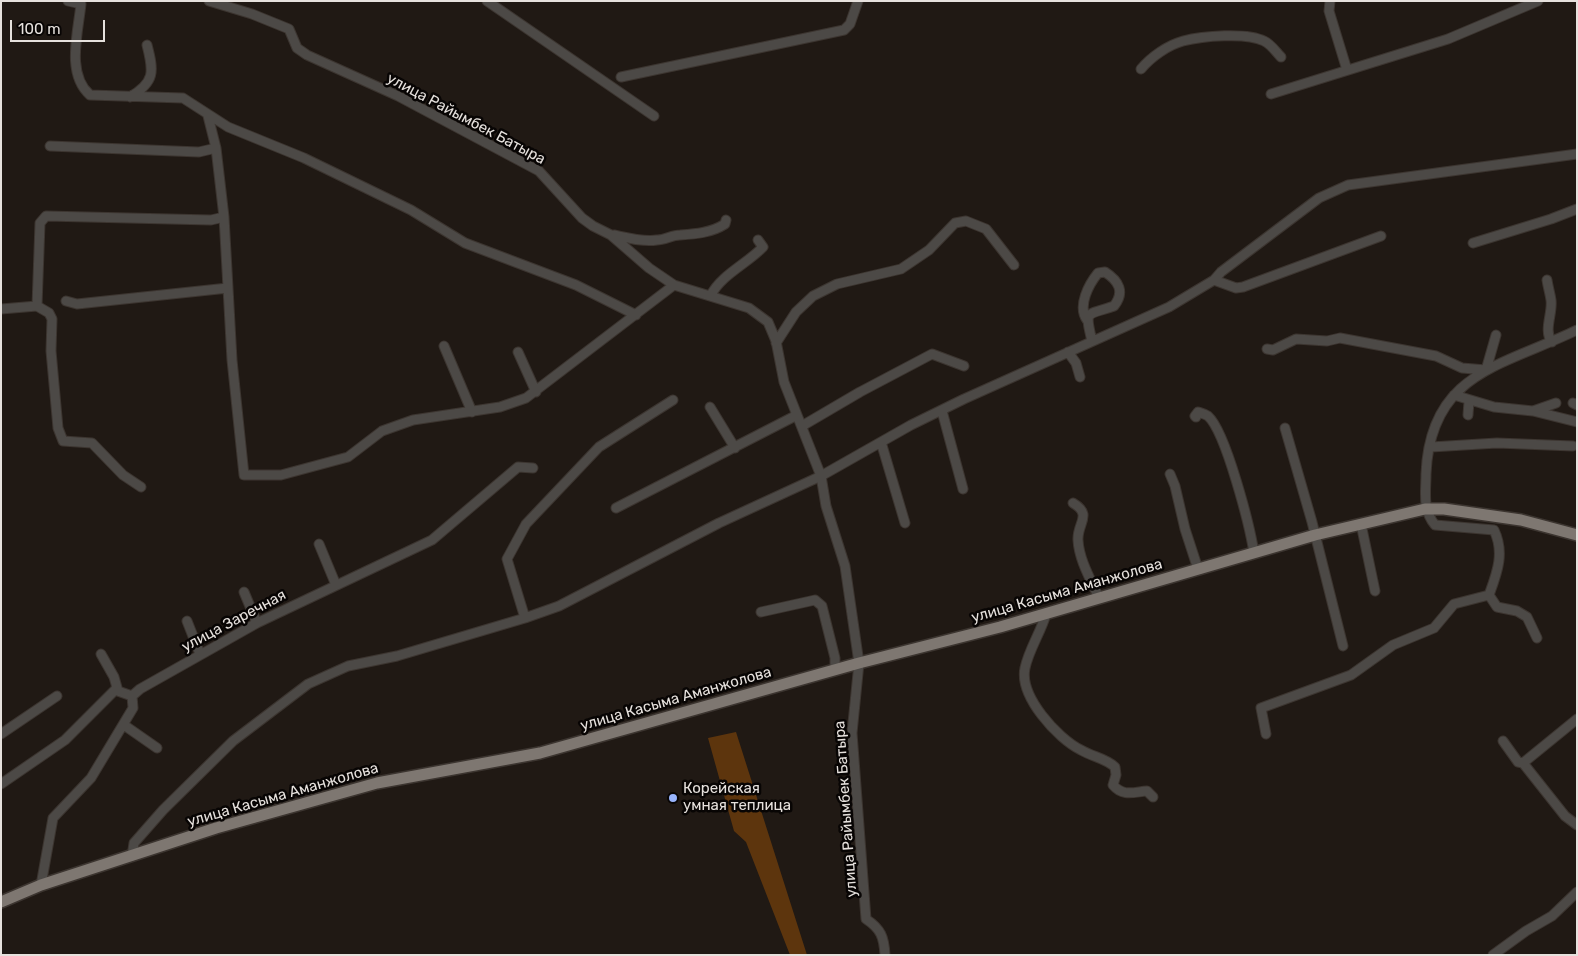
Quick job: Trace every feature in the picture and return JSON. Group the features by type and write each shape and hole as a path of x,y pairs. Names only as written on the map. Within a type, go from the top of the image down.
{"main road":[{"name":"улица Касыма Аманжолова","path":"1,902 42,885 216,828 377,783 540,753 859,663 1046,614 1315,535 1360,524 1425,509 1463,511 1521,520 1577,536"}],"street":[{"path":"68,1 82,3 76,71 81,87 90,95 184,98 208,116 228,127 304,158 411,210 465,243 576,285 636,315"},
{"name":"улица Райымбек Батыра","path":"209,1 246,12 289,29 297,48 307,55 398,96 538,171 582,218 611,235 649,268 674,285 749,308 761,314 768,322 776,343 784,382 821,476 826,506 844,566 859,663 852,733 866,919 878,927 884,937 885,955"},
{"path":"487,1 654,116"},
{"path":"621,78 844,30 850,24 858,1"},
{"path":"1330,1 1329,11 1344,63 1348,70"},
{"path":"1271,94 1448,38 1538,1"},
{"path":"1141,69 1158,54 1183,41 1234,36 1255,37 1266,42 1281,57"},
{"path":"130,97 146,87 150,77 152,64 147,45"},
{"path":"208,116 216,148 224,217 232,360 244,475 281,475 348,457 382,431 414,420 514,404 536,392 674,285"},
{"path":"50,146 199,152 216,148"},
{"path":"132,856 134,843 163,810 233,741 308,684 348,666 397,656 559,606 719,523 821,476 881,442 942,411 1168,307 1214,280 1220,272 1319,198 1348,185 1577,154"},
{"path":"1472,243 1551,219 1577,209"},
{"path":"37,306 40,223 46,216 211,220 224,217"},
{"path":"611,235 639,240 664,240 678,235 692,236 719,228 725,224 726,220"},
{"path":"776,343 796,312 813,296 837,284 901,269 928,250 955,223 966,221 986,229 1014,265"},
{"path":"1214,280 1236,288 1243,287 1381,236"},
{"path":"711,295 724,279 751,260 763,247 758,240"},
{"path":"1087,320 1092,311 1114,306 1121,297 1120,287 1105,272 1098,273 1086,295 1084,316 1087,320 1092,341"},
{"path":"1546,280 1551,301 1548,328 1549,339 1552,342"},
{"path":"66,301 78,304 228,288"},
{"path":"1,309 37,306 49,313 52,319 51,351 58,428 64,441 92,443 123,475 141,487"},
{"path":"1461,386 1486,370 1577,330"},
{"path":"1486,370 1496,335"},
{"path":"1268,349 1273,350 1296,339 1328,341 1340,338 1436,356 1462,368 1486,370"},
{"path":"444,346 472,412"},
{"path":"518,352 536,392"},
{"path":"1068,352 1076,363 1080,377"},
{"path":"802,426 860,392 932,354 964,366"},
{"path":"1462,368 1466,379 1454,394 1436,426 1430,446 1427,462 1425,509 1435,525 1494,530 1497,538 1499,567 1488,595"},
{"path":"1454,394 1469,401 1494,407 1533,411 1577,422"},
{"path":"525,618 507,559 526,524 599,447 672,400"},
{"path":"1468,415 1469,401"},
{"path":"1533,411 1556,403"},
{"path":"710,407 734,448"},
{"path":"942,411 963,489"},
{"path":"1196,417 1198,412 1207,415 1220,433 1247,518 1254,553"},
{"path":"616,508 797,415"},
{"path":"1285,428 1343,646"},
{"path":"881,442 906,523"},
{"path":"1430,446 1497,443 1573,446"},
{"name":"улица Заречная","path":"132,696 200,654 257,623 432,540 518,467 533,468"},
{"path":"1170,474 1198,569"},
{"path":"1073,503 1080,508 1084,515 1078,538 1081,556 1098,598"},
{"path":"1360,524 1375,591"},
{"path":"319,544 336,585"},
{"path":"244,592 257,623"},
{"path":"1488,595 1497,607 1517,611 1527,617 1537,638"},
{"path":"1266,734 1261,708 1351,675 1393,645 1434,628 1454,604 1488,595"},
{"path":"762,612 815,600 822,606 835,658 835,670"},
{"path":"1046,614 1025,668 1024,678 1036,708 1055,730 1074,746 1103,759 1115,767 1116,774 1113,785 1115,788 1126,794 1147,791 1153,797"},
{"path":"186,621 200,654"},
{"path":"100,654 114,677 118,691"},
{"path":"1,784 65,740 110,694 118,691 132,696 133,708 90,778 53,818 42,885"},
{"path":"1,734 57,696"},
{"path":"1523,763 1577,719"},
{"path":"124,725 157,748"},
{"path":"1503,741 1518,762 1523,763 1565,816 1577,825"},
{"path":"1493,955 1526,931 1552,916 1577,892"}],"shaded area":[{"path":"736,732 807,955 790,955 746,842 734,831 708,738"}],"place":[{"name":"Корейская умная теплица","path":"673,798"}]}
